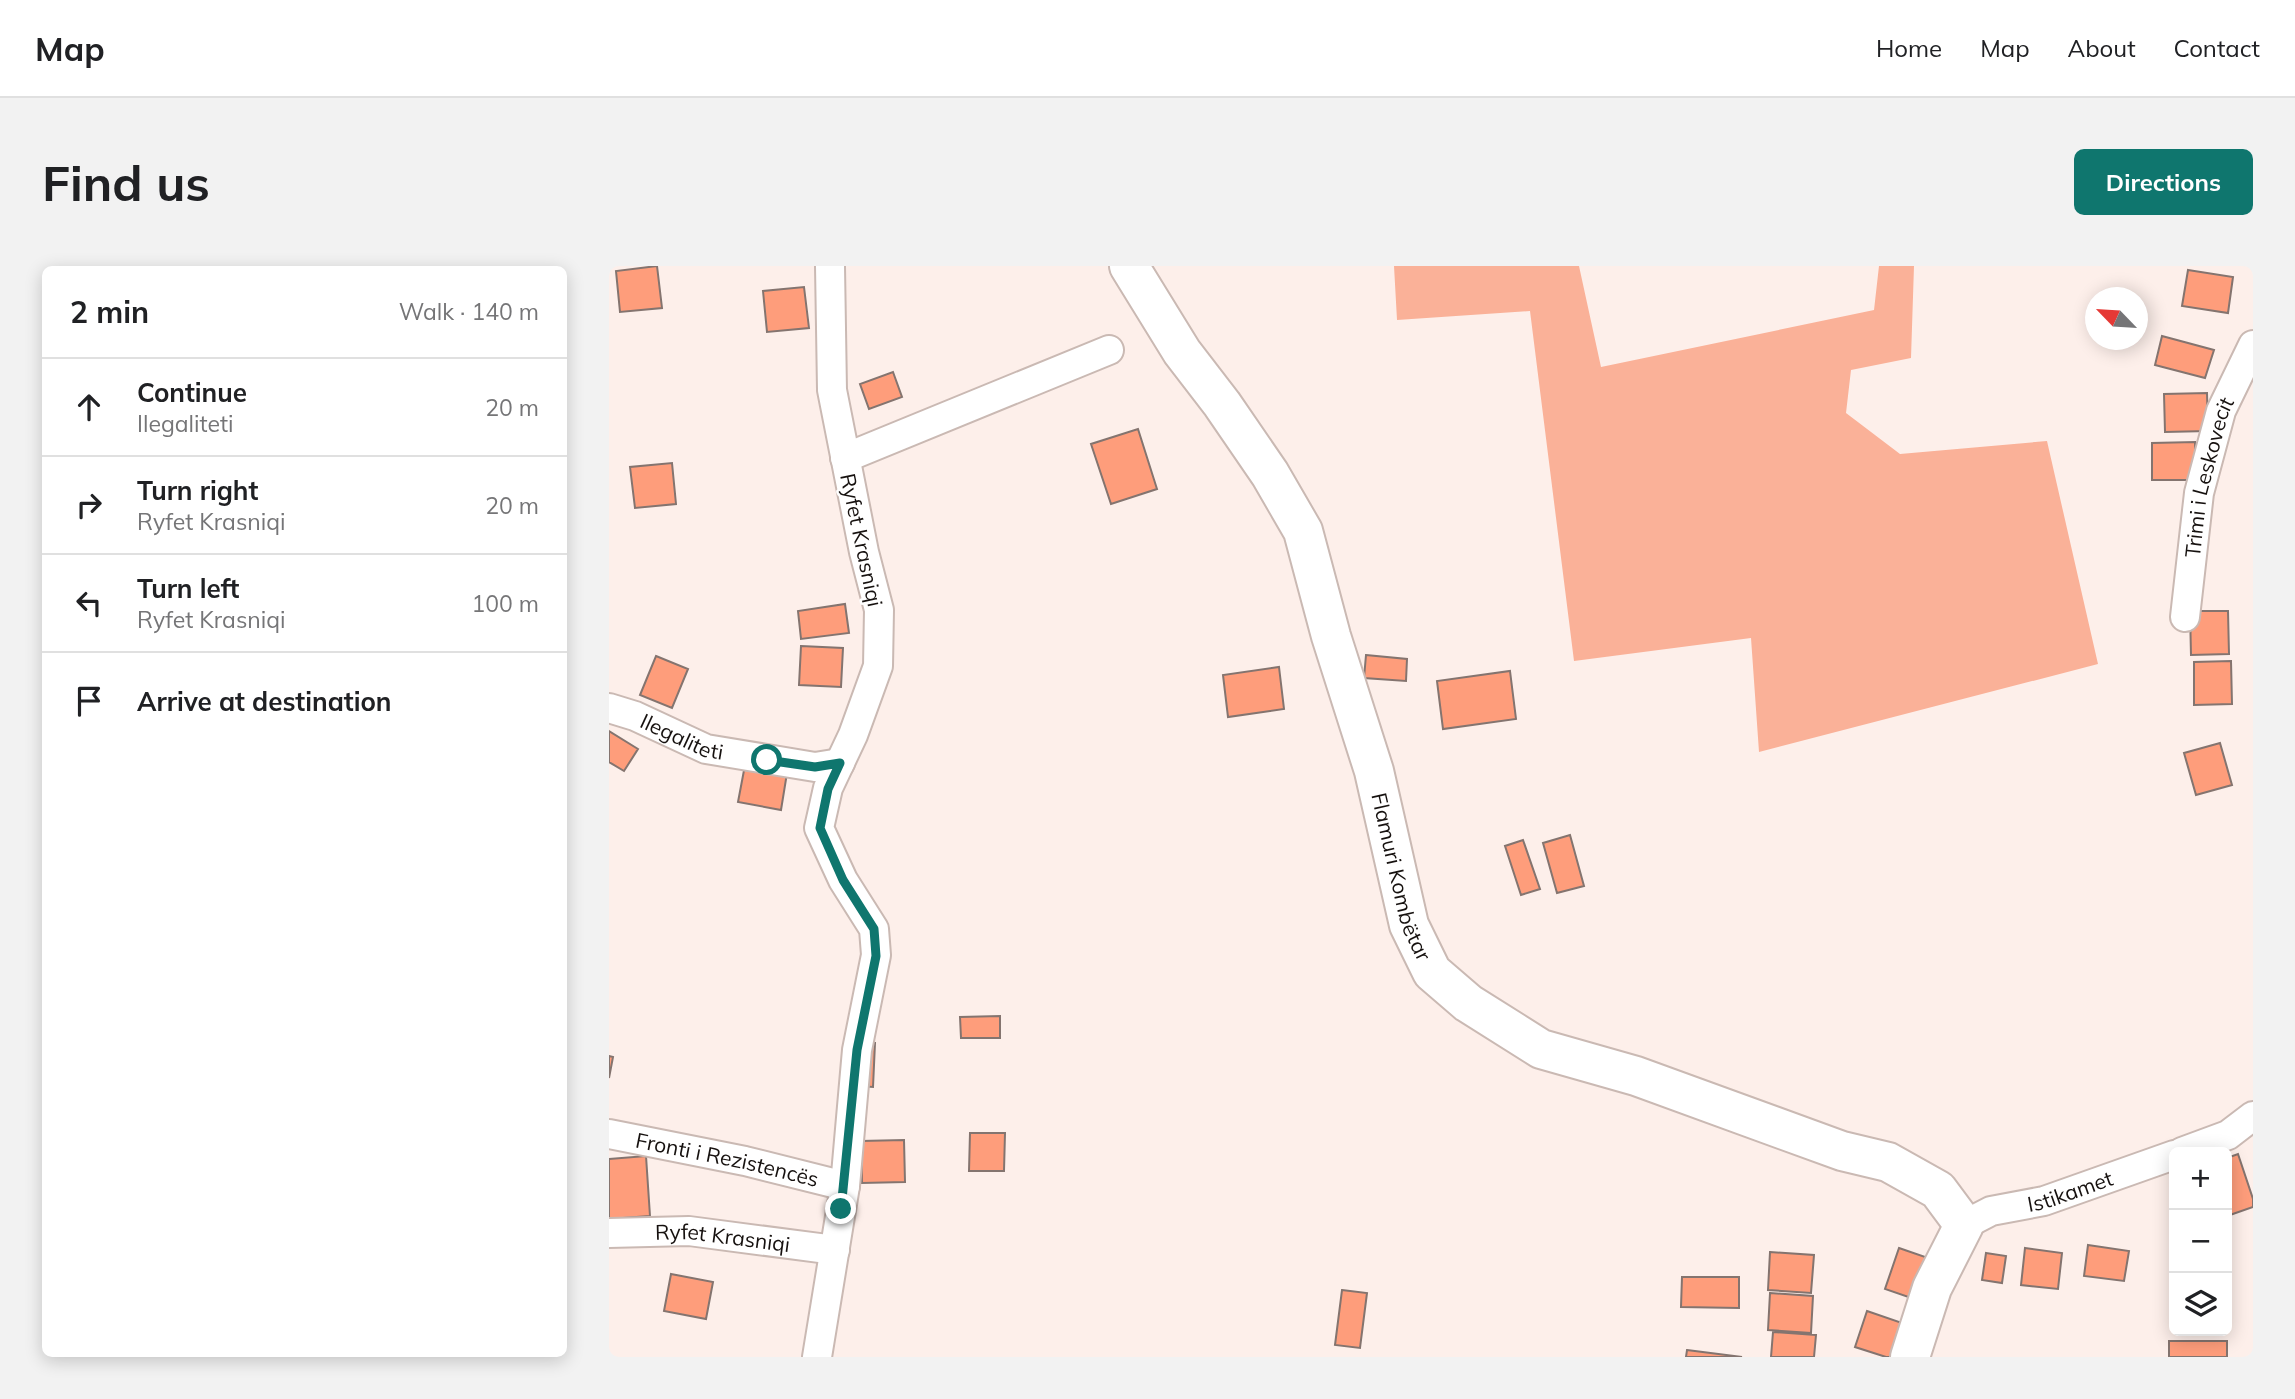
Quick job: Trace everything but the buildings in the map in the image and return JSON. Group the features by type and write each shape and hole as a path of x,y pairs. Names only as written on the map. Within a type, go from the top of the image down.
{"street":[{"name":"Ryfet Krasniqi","path":"817,1357 845,1186 857,1050 876,956 874,929 843,880 820,828 828,789 853,735 878,666 879,610 832,390 830,266"},
{"name":"Flamuri Kombëtar","path":"1129,266 1182,352 1270,474 1303,531 1331,636 1374,771 1409,925 1432,972 1468,1003 1541,1049 1636,1076 1842,1151 1888,1162 1938,1189 1965,1225"},
{"name":"Trimi i Leskovecit","path":"2185,617 2199,493 2221,411 2253,345"},
{"path":"845,458 1109,350"},
{"name":"Ilegaliteti","path":"609,708 635,716 706,749 815,767 840,763"},
{"path":"2196,1147 2228,1135 2253,1116"},
{"name":"Fronti i Rezistencës","path":"609,1134 745,1161 845,1186"},
{"name":"Istikamet","path":"1965,1225 1991,1211 2045,1201 2169,1157"},
{"path":"1910,1357 1932,1288 1965,1225"},
{"name":"Ryfet Krasniqi","path":"609,1233 689,1231 835,1250"}],"shaded area":[{"path":"1394,266 1579,266 1601,367 1874,310 1879,266 1914,266 1911,358 1851,370 1846,413 1900,454 2047,441 2098,664 1759,752 1751,638 1574,661 1530,311 1397,320"}],"route":[{"path":"767,760 815,767 840,763 828,789 820,828 843,880 874,929 876,956 857,1050 841,1209"}]}
